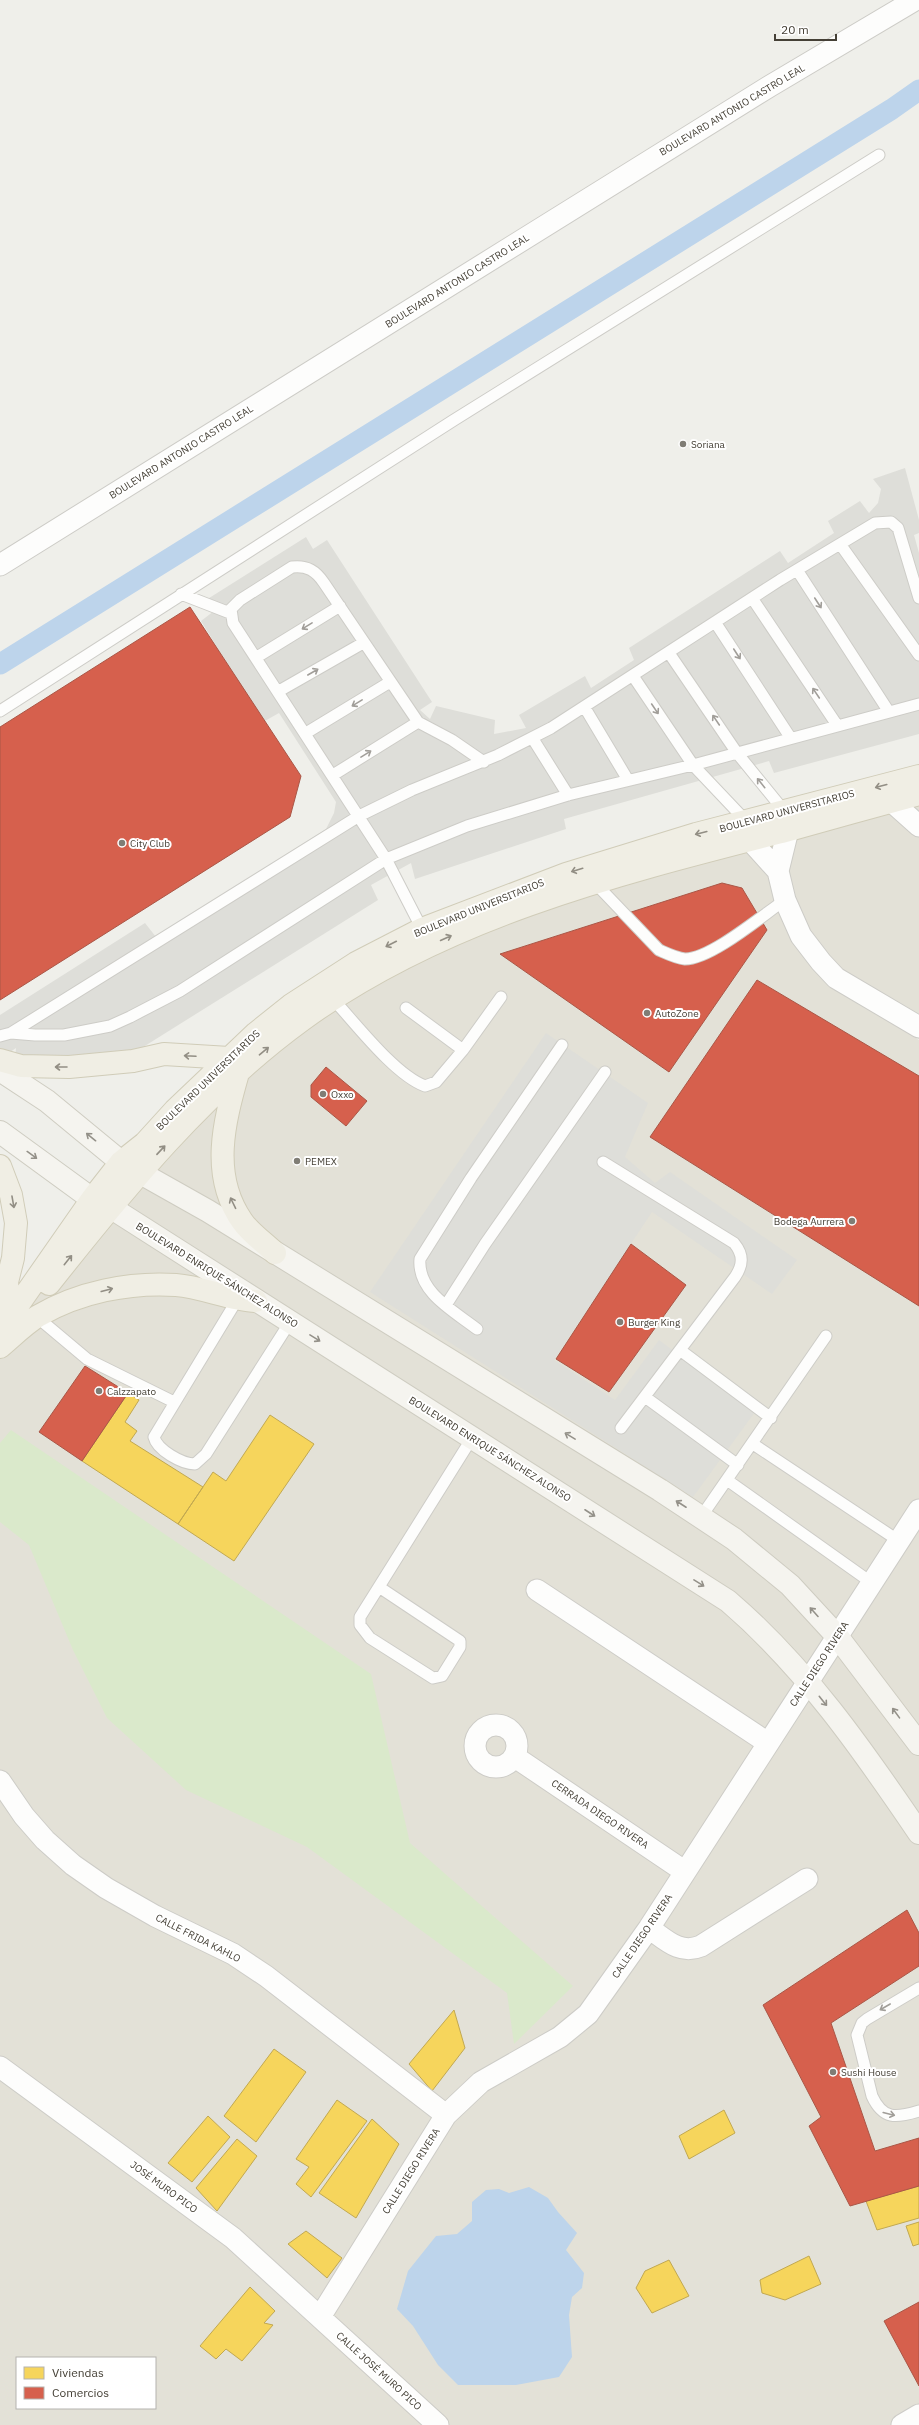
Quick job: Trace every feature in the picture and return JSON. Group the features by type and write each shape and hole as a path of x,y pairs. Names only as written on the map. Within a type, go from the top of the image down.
{"main road":[{"name":"BOULEVARD UNIVERSITARIOS","path":"0,1346 101,1203 121,1162 145,1143 234,1065 333,999 377,973 460,931 594,882 748,831 786,821 919,776"},
{"name":"BOULEVARD UNIVERSITARIOS","path":"786,821 891,801 919,794"},
{"name":"BOULEVARD UNIVERSITARIOS","path":"5,1324 101,1203 141,1171 234,1065 291,1005 356,962 422,929 566,874 696,834 748,831"},
{"path":"0,1060 21,1066 69,1067 133,1061 164,1054 234,1065 225,1119 222,1159 224,1178 229,1195 242,1222 275,1253"},
{"path":"0,1070 47,1101 121,1162 141,1171 275,1253 701,1517 734,1539 790,1585 837,1636 919,1744"},
{"name":"BOULEVARD ENRIQUE SÁNCHEZ ALONSO","path":"0,1133 101,1203 247,1300 290,1322 728,1601 764,1632 854,1738 919,1832"},
{"path":"0,1166 11,1195 16,1223 13,1258 4,1280 5,1324"},
{"path":"0,1346 37,1317 70,1300 117,1287 177,1285 247,1300"}],"street":[{"name":"BOULEVARD ANTONIO CASTRO LEAL","path":"0,565 770,86 916,0"},
{"path":"891,801 919,826"},
{"path":"786,821 778,871 785,900 798,930 810,950 836,978 919,1027"},
{"path":"748,831 778,871"},
{"name":"CALLE DIEGO RIVERA","path":"320,2316 446,2115 482,2082 560,2037 588,2014 649,1928 684,1871 919,1510"},
{"path":"537,1590 768,1743"},
{"name":"CERRADA DIEGO RIVERA","path":"515,1757 684,1871"},
{"name":"CALLE FRIDA KAHLO","path":"0,1781 41,1835 73,1865 106,1888 149,1913 233,1954 266,1976 446,2115"},
{"path":"649,1928 681,1949 691,1951 807,1879"},
{"name":"JOSÉ MURO PICO","path":"0,2067 233,2238 320,2316"},
{"name":"CALLE JOSÉ MURO PICO","path":"320,2316 438,2425"},
{"path":"902,2425 919,2415"}],"lane":[{"path":"0,711 181,594 879,154"},
{"path":"0,1036 12,1033 359,816 412,790 484,762 533,739 585,708 752,598 875,523 891,522 901,533 919,598"},
{"path":"840,544 919,655"},
{"path":"422,929 386,859 257,657 233,623 230,613 231,609 240,600 296,566 307,568 319,576 418,722 464,747 484,762"},
{"path":"797,570 889,712"},
{"path":"181,594 230,613"},
{"path":"752,598 837,725"},
{"path":"257,657 340,606"},
{"path":"715,622 790,737"},
{"path":"279,691 363,643"},
{"path":"668,653 786,821"},
{"path":"633,676 693,765 748,831"},
{"path":"306,734 390,682"},
{"path":"12,1033 64,1035 110,1026 130,1017 180,991 386,859 467,826 568,795 693,765 790,737 919,704"},
{"path":"585,708 628,780"},
{"path":"333,775 418,722"},
{"path":"533,739 568,795"},
{"path":"594,882 659,950 673,956 686,959 698,956 723,943 785,900"},
{"path":"333,999 370,1040 414,1082 426,1086 436,1082 463,1050 501,997"},
{"path":"406,1008 463,1050"},
{"path":"477,1329 428,1289 423,1281 420,1266 424,1251 562,1044"},
{"path":"446,1305 484,1244 605,1072"},
{"path":"603,1162 734,1244 740,1252 742,1264 736,1277 621,1428"},
{"path":"247,1300 174,1402 156,1432 155,1442 188,1464 195,1464 206,1454 290,1322"},
{"path":"37,1317 87,1359 174,1402"},
{"path":"701,1517 771,1418 826,1336"},
{"path":"680,1350 771,1418"},
{"path":"645,1397 738,1465"},
{"path":"379,1587 460,1641 460,1647 442,1676 433,1678 370,1638 360,1625 360,1617 472,1438"},
{"path":"753,1444 899,1541"},
{"path":"727,1480 872,1583"},
{"path":"919,1988 871,2016 862,2023 857,2035 872,2096 876,2106 882,2112 890,2116 919,2111"}],"shaded area":[{"path":"905,468 919,520 919,533 914,535 919,553 919,734 774,773 769,761 564,819 566,829 415,879 411,863 371,885 378,900 140,1049 116,1057 15,1060 16,1048 0,1059 0,1015 145,923 156,937 326,829 334,813 336,802 279,713 263,722 201,621 214,611 206,600 306,537 313,549 327,540 432,702 420,710 430,719 436,706 495,720 494,734 526,728 519,715 585,676 591,688 634,660 629,648 780,551 788,563 834,533 828,521 860,501 869,513 878,503 881,489 873,479"},
{"path":"919,783 919,1039 899,1028 919,1040 919,2425 0,2425 0,1331 108,1187 350,969"},
{"path":"546,1033 648,1103 625,1157 655,1183 670,1172 797,1260 772,1294 652,1212 554,1360 615,1400 659,1340 755,1412 693,1497 370,1292"}],"green space":[{"path":"11,1430 371,1674 410,1843 573,1986 514,2044 507,1993 307,1847 186,1790 107,1718 73,1650 29,1545 0,1522 0,1443"}],"water":[{"path":"529,2187 548,2198 558,2212 577,2233 566,2250 584,2273 582,2288 572,2297 569,2315 572,2357 559,2377 516,2385 458,2385 438,2365 413,2326 397,2309 408,2271 436,2236 457,2234 472,2221 472,2202 486,2190 499,2189 509,2193"}],"building: Viviendas":[{"path":"128,1393 139,1400 125,1422 137,1431 130,1441 203,1487 178,1524 82,1461"},
{"path":"270,1415 314,1444 234,1561 178,1524 213,1472 226,1481"},
{"path":"454,2010 465,2048 432,2091 409,2064"},
{"path":"274,2049 306,2072 256,2142 224,2116"},
{"path":"337,2100 367,2121 311,2197 296,2184 309,2167 296,2159"},
{"path":"724,2110 735,2133 689,2159 679,2136"},
{"path":"208,2116 230,2137 192,2182 168,2163"},
{"path":"372,2119 399,2144 356,2218 319,2193"},
{"path":"237,2139 257,2156 217,2211 196,2188"},
{"path":"919,2186 919,2218 877,2230 866,2201"},
{"path":"919,2222 919,2244 913,2246 906,2226"},
{"path":"306,2231 342,2258 327,2278 288,2244"},
{"path":"809,2256 821,2284 785,2300 762,2293 760,2280"},
{"path":"669,2260 689,2296 652,2313 636,2288 645,2271"},
{"path":"250,2287 275,2311 264,2323 273,2325 242,2361 226,2349 216,2359 200,2346"}],"building: Comercios":[{"path":"190,607 301,776 290,817 0,1000 0,727"},
{"name":"AutoZone","path":"722,883 742,888 767,930 669,1072 500,954"},
{"name":"Bodega Aurrera","path":"757,980 919,1076 919,1306 650,1137"},
{"path":"326,1067 367,1101 346,1126 311,1097 311,1085"},
{"name":"Burger King","path":"631,1244 686,1285 609,1392 556,1359"},
{"path":"85,1366 128,1393 82,1461 39,1432"},
{"path":"907,1910 919,1933 919,1966 831,2023 875,2151 919,2138 919,2186 850,2206 809,2126 821,2117 763,2005"},
{"path":"919,2302 919,2386 884,2321"}],"waterway":[{"path":"0,664 892,109 919,90"}],"place":[{"name":"Soriana","path":"683,444"},
{"name":"City Club","path":"122,843"},
{"name":"AutoZone","path":"647,1013"},
{"name":"Oxxo","path":"323,1094"},
{"name":"PEMEX","path":"297,1161"},
{"name":"Bodega Aurrera","path":"852,1221"},
{"name":"Burger King","path":"620,1322"},
{"name":"Calzzapato","path":"99,1391"},
{"name":"Sushi House","path":"833,2072"}]}
